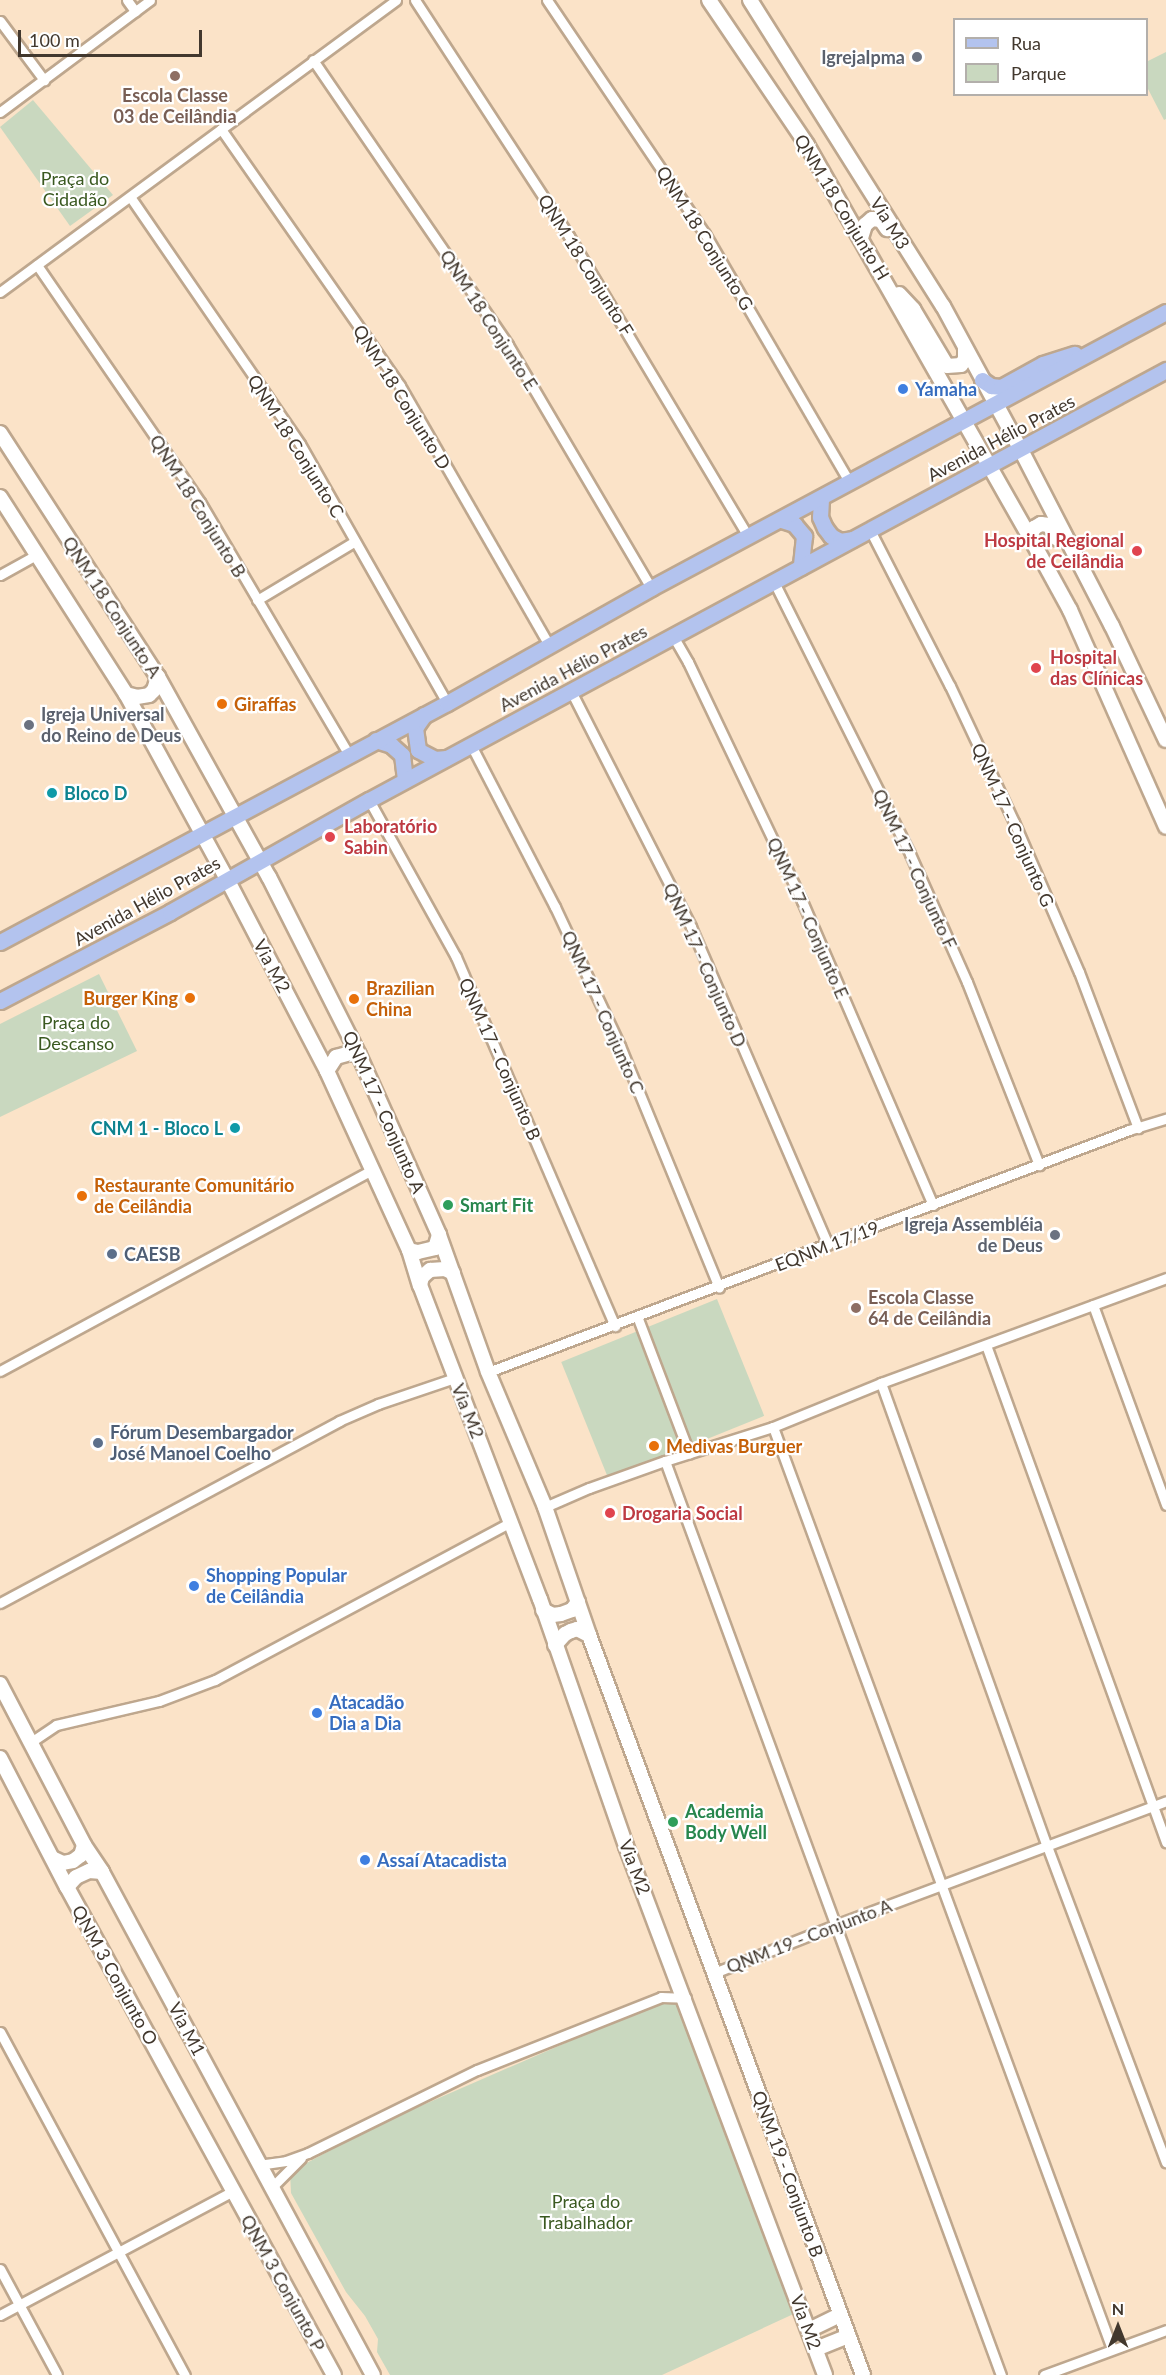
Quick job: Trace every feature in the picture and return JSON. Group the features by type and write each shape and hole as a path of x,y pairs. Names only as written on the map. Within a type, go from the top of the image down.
{"main road":[{"name":"QNM 18 Conjunto H","path":"710,0 807,145 886,280 964,421"},
{"name":"Via M3","path":"750,0 943,306 1022,450 1105,613"},
{"path":"861,238 868,221 881,220 912,272 943,306"},
{"path":"886,280 913,309 947,366 961,364 965,359 965,348"},
{"name":"Avenida Hélio Prates","path":"0,942 447,703 651,588 1166,312"},
{"name":"Avenida Hélio Prates","path":"982,380 991,386 1001,387 1043,364 1106,345"},
{"name":"Avenida Hélio Prates","path":"0,1001 260,862 405,780 672,636 1022,450 1166,370"},
{"path":"964,421 1070,610 1166,827"},
{"name":"QNM 18 Conjunto A","path":"0,433 158,676 235,816"},
{"path":"0,458 16,459"},
{"name":"Via M2","path":"0,497 126,694 227,879 327,1071 409,1250 420,1286 511,1522 626,1846 686,1998 825,2375"},
{"path":"821,498 820,517 831,536 840,541 855,538"},
{"path":"782,519 794,524 804,536 801,567"},
{"path":"1030,537 1038,525 1049,525 1076,577 1105,613 1166,740"},
{"path":"126,694 137,697 149,695 154,690 158,676"},
{"path":"424,715 415,728 418,750 435,759 446,758"},
{"path":"376,740 391,745 402,755 405,780"},
{"path":"235,816 260,862"},
{"name":"QNM 17 - Conjunto A","path":"260,862 359,1055 439,1235 488,1372"},
{"path":"327,1071 336,1057 351,1053 359,1055"},
{"path":"409,1250 418,1252 435,1248 439,1235"},
{"path":"420,1286 422,1277 430,1270 445,1269 453,1273"},
{"name":"Via M2","path":"488,1372 545,1507"},
{"name":"QNM 19 - Conjunto A","path":"545,1507 589,1635 714,1973"},
{"path":"543,1610 553,1615 561,1614 572,1610 578,1602"},
{"path":"555,1645 565,1634 577,1629 589,1635"},
{"name":"Via M1","path":"0,1684 84,1845 102,1872 370,2372"},
{"name":"QNM 3 Conjunto O","path":"0,1758 67,1887 232,2191"},
{"path":"54,1859 63,1863 73,1861 81,1855 84,1845"},
{"path":"67,1887 76,1877 89,1871 102,1872"},
{"name":"QNM 19 - Conjunto B","path":"714,1973 863,2375"},
{"name":"QNM 3 Conjunto P","path":"232,2191 334,2375"},
{"path":"809,2330 840,2315"},
{"path":"308,2328 330,2352 344,2375"},
{"path":"816,2349 848,2336"}],"street":[{"path":"127,0 135,11"},
{"path":"0,112 150,0"},
{"path":"0,292 131,198 220,129 396,0"},
{"name":"QNM 18 Conjunto F","path":"415,0 569,236 748,536"},
{"name":"QNM 18 Conjunto G","path":"547,0 705,234 850,483"},
{"path":"0,21 44,80"},
{"name":"QNM 18 Conjunto E","path":"314,60 508,345 651,588"},
{"name":"QNM 18 Conjunto D","path":"220,129 400,386 549,645"},
{"name":"QNM 18 Conjunto C","path":"131,198 300,444 447,703"},
{"name":"QNM 18 Conjunto B","path":"37,265 200,502 349,755"},
{"name":"QNM 17 - Conjunto G","path":"870,530 950,687 1014,822 1078,972 1138,1128"},
{"path":"257,600 355,541"},
{"path":"0,575 36,555"},
{"name":"QNM 17 - Conjunto F","path":"774,582 910,854 967,982 1039,1165"},
{"name":"QNM 17 - Conjunto E","path":"672,636 693,673 802,901 933,1205"},
{"name":"QNM 17 - Conjunto D","path":"571,691 691,927 828,1245"},
{"name":"QNM 17 - Conjunto C","path":"471,745 555,907 620,1046 719,1287"},
{"name":"QNM 17 - Conjunto B","path":"369,800 456,957 615,1326"},
{"name":"EQNM 17/19","path":"488,1372 1166,1119"},
{"path":"0,1371 373,1169"},
{"path":"545,1507 589,1488 665,1461 773,1427 881,1383 1166,1278"},
{"path":"1093,1305 1166,1505"},
{"path":"637,1316 690,1454"},
{"path":"986,1345 1166,1842"},
{"path":"0,1603 339,1421 378,1404 455,1378"},
{"path":"881,1383 1047,1846 1166,2163"},
{"path":"773,1427 1112,2349"},
{"path":"665,1461 1001,2375"},
{"path":"31,1742 56,1725 159,1701 215,1680 511,1522"},
{"name":"QNM 19 - Conjunto A","path":"714,1973 835,1925 1166,1801"},
{"path":"662,1997 676,1974"},
{"path":"258,2165 286,2161 308,2153 477,2070 662,1997 686,1998"},
{"path":"0,2032 185,2375"},
{"path":"272,2187 290,2167 308,2153"},
{"path":"0,2315 232,2191"},
{"path":"0,2269 57,2375"},
{"path":"1044,2375 1166,2330"}],"green space":[{"path":"1166,52 1166,119 1164,120 1148,89 1148,61"},
{"name":"Praça do Cidadão","path":"33,100 113,195 70,226 0,127"},
{"name":"Praça do Descanso","path":"99,974 137,1051 0,1117 0,1024"},
{"path":"717,1299 764,1416 608,1479 561,1362"},
{"name":"Praça do Trabalhador","path":"671,1997 679,1998 800,2311 662,2375 390,2375 377,2352 378,2339 365,2316 346,2292 291,2193 290,2172 377,2125"}],"place":[{"name":"IgrejaIpma","path":"917,57"},
{"name":"Escola Classe 03 de Ceilândia","path":"175,76"},
{"name":"Yamaha","path":"903,389"},
{"name":"Hospital Regional de Ceilândia","path":"1137,551"},
{"name":"Hospital das Clínicas","path":"1036,668"},
{"name":"Giraffas","path":"222,704"},
{"name":"Igreja Universal do Reino de Deus","path":"29,725"},
{"name":"Bloco D","path":"52,793"},
{"name":"Laboratório Sabin","path":"330,837"},
{"name":"Burger King","path":"190,998"},
{"name":"Brazilian China","path":"354,999"},
{"name":"CNM 1 - Bloco L","path":"235,1128"},
{"name":"Restaurante Comunitário de Ceilândia","path":"82,1196"},
{"name":"Smart Fit","path":"448,1205"},
{"name":"Igreja Assembléia de Deus","path":"1055,1235"},
{"name":"CAESB","path":"112,1254"},
{"name":"Escola Classe 64 de Ceilândia","path":"856,1308"},
{"name":"Fórum Desembargador José Manoel Coelho","path":"98,1443"},
{"name":"Medivas Burguer","path":"654,1446"},
{"name":"Drogaria Social","path":"610,1513"},
{"name":"Shopping Popular de Ceilândia","path":"194,1586"},
{"name":"Atacadão Dia a Dia","path":"317,1713"},
{"name":"Academia Body Well","path":"673,1822"},
{"name":"Assaí Atacadista","path":"365,1860"}]}
